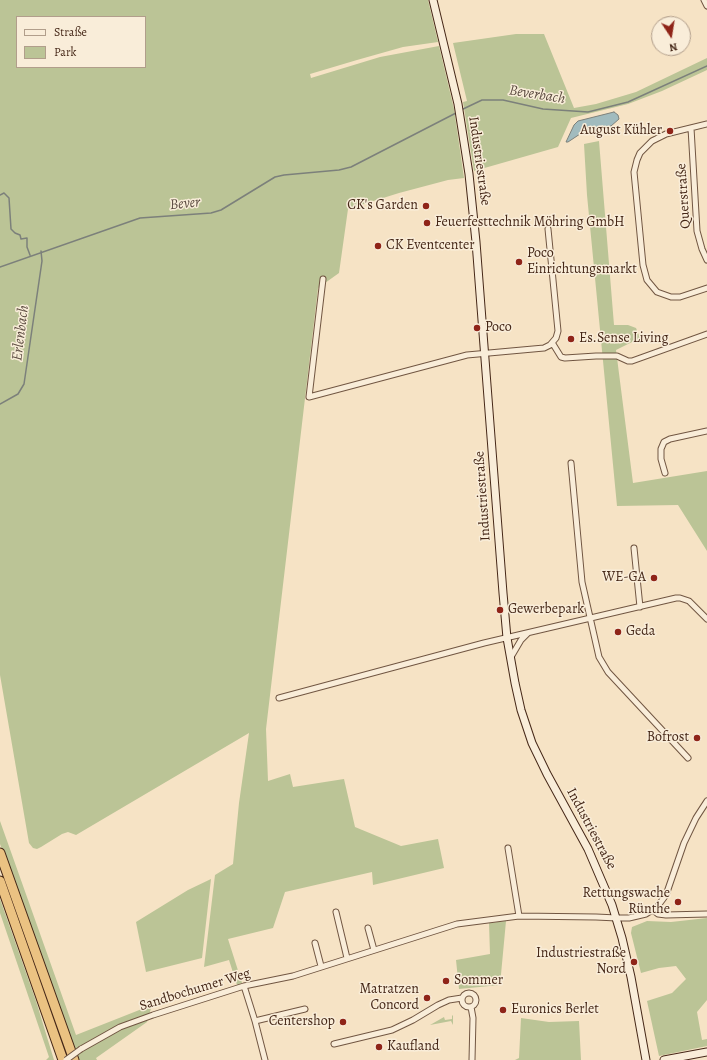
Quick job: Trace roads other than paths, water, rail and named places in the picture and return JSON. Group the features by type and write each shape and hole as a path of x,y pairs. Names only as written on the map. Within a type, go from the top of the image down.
{"highway":[{"path":"0,853 74,1060"},
{"path":"0,881 63,1059"}],"street":[{"name":"Industriestraße","path":"433,0 458,104 472,206 507,638 510,658 521,710 532,743 547,774 594,860 617,918 646,1060"},
{"path":"704,0 707,6"},
{"path":"707,124 666,134 652,141 640,153 635,166 644,273 650,284 661,295 671,297 680,297 707,288"},
{"name":"Querstraße","path":"692,128 698,231 707,260"},
{"path":"323,279 309,398 462,356 544,348 553,344 558,328 548,229"},
{"path":"553,344 561,357 565,358 617,356 628,361 632,361 707,334"},
{"path":"665,473 661,459 661,449 664,442 670,439 707,431"},
{"path":"571,463 582,582 596,649 603,666 688,758"},
{"path":"634,548 640,607"},
{"path":"279,698 507,638 680,598 689,601 707,619"},
{"path":"510,658 521,640 529,633"},
{"path":"707,801 696,818 684,843 666,895 653,910 658,914 666,915 707,914"},
{"path":"508,848 519,916"},
{"name":"Sandbochumer Weg","path":"63,1059 114,1030 132,1022 244,986 293,976 457,924 519,916 617,918 638,916 653,910"},
{"path":"336,912 347,958"},
{"path":"368,928 374,950"},
{"path":"315,943 321,966"},
{"path":"244,986 256,1021 265,1060"},
{"path":"334,1044 392,1030 413,1020 438,1005 449,1000 462,998 466,994 474,994 476,1002 474,1006 465,1006 462,998"},
{"path":"471,1007 473,1018 472,1060"},
{"path":"256,1021 305,1009"},
{"path":"664,1060 707,1052"}],"water":[{"path":"614,112 618,115 619,119 611,126 599,129 599,132 595,133 593,131 580,134 566,142 574,125 578,121"}],"waterway":[{"name":"Beverbach","path":"461,110 482,100 503,100 543,109 588,112 628,102 707,66"},
{"name":"Bever","path":"0,267 140,218 211,213 221,210 275,177 339,170 351,167 456,113"},
{"path":"0,195 4,193 9,198 11,229 20,235 21,239 27,238 27,247 30,255"},
{"name":"Erlenbach","path":"0,404 18,394 24,384 42,261 41,251"}],"place":[{"name":"August Kühler","path":"670,131"},
{"name":"CK's Garden","path":"426,206"},
{"name":"Feuerfesttechnik Möhring GmbH","path":"427,223"},
{"name":"CK Eventcenter","path":"378,246"},
{"name":"Poco Einrichtungsmarkt","path":"519,262"},
{"name":"Poco","path":"477,328"},
{"name":"Es.Sense Living","path":"571,339"},
{"name":"WE-GA","path":"654,578"},
{"name":"Gewerbepark","path":"500,610"},
{"name":"Geda","path":"618,632"},
{"name":"Bofrost","path":"697,738"},
{"name":"Rettungswache Rünthe","path":"678,902"},
{"name":"Industriestraße Nord","path":"634,962"},
{"name":"Sommer","path":"446,981"},
{"name":"Matratzen Concord","path":"427,998"},
{"name":"Euronics Berlet","path":"503,1010"},
{"name":"Centershop","path":"343,1022"},
{"name":"Kaufland","path":"379,1047"}]}
